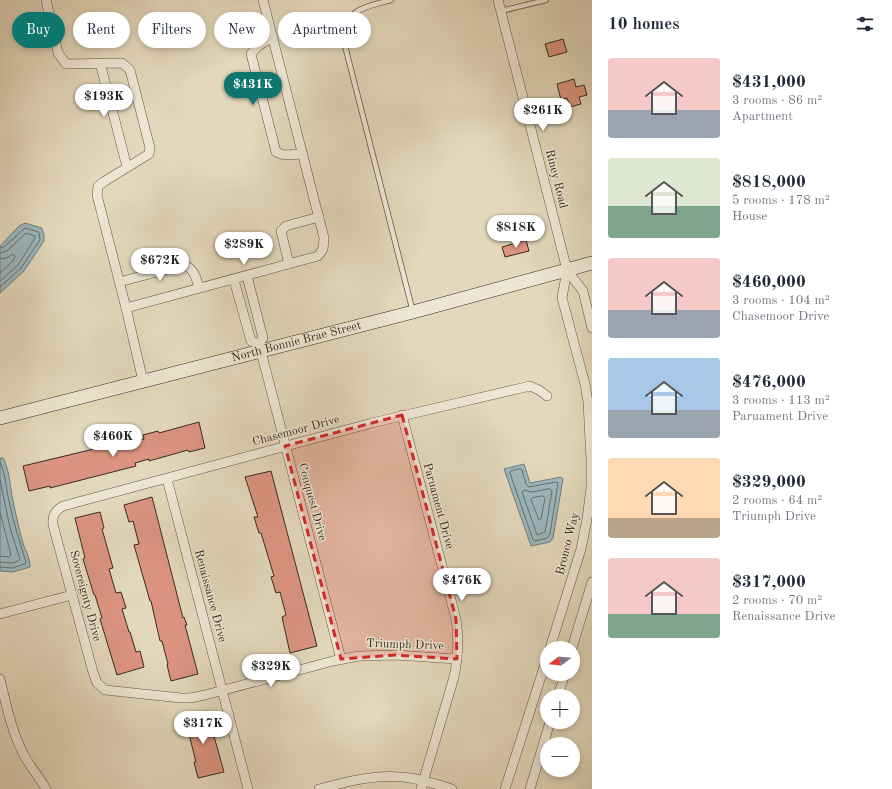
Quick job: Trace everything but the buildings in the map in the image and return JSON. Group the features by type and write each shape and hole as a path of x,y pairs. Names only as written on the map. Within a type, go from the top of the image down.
{"main road":[{"name":"North Bonnie Brae Street","path":"0,418 260,347 412,312 592,264"}],"street":[{"path":"46,0 58,53 66,64 122,63 130,70 150,148 149,154 98,186 97,195 143,380"},
{"path":"126,308 234,280 318,256 323,248 324,238 319,217 263,0"},
{"name":"Riney Road","path":"498,0 567,270"},
{"path":"273,37 258,46 250,54 276,152 284,155 303,154"},
{"path":"100,64 128,167"},
{"path":"289,264 281,231 286,226 319,217"},
{"path":"119,282 184,265 188,266 196,276 199,288"},
{"path":"567,270 583,291 592,328"},
{"name":"Bronco Way","path":"552,641 581,549 591,488 591,451 588,402 585,384 562,298 567,270"},
{"path":"234,280 251,342 260,347 262,338 248,276"},
{"name":"Conquest Drive","path":"260,347 341,659"},
{"name":"Chasemoor Drive","path":"54,514 56,510 63,506 402,415 524,387 534,388 547,396"},
{"name":"Paruament Drive","path":"402,415 456,619 458,639 454,678 422,785"},
{"name":"Renaissance Drive","path":"167,479 248,789"},
{"name":"Sovereignty Drive","path":"54,514 53,525 97,683"},
{"path":"574,641 592,582"},
{"path":"0,614 72,595"},
{"name":"Triumph Drive","path":"97,683 105,690 181,698 198,697 341,659 359,656 395,655 457,659"},
{"path":"0,679 19,745 46,789"},
{"path":"505,789 540,680"},
{"path":"530,789 548,729"},
{"path":"319,789 355,779 374,777 409,778 422,785 452,789"}],"lane":[{"path":"391,0 360,9 354,13 345,24 344,42 412,312"},
{"path":"501,11 546,0"}],"highlighted area":[{"path":"402,415 456,619 457,659 395,655 341,659 285,446"}],"water":[{"path":"25,223 42,228 44,241 24,271 0,293 0,246 19,226"},
{"path":"0,458 3,458 7,468 19,527 30,564 30,567 13,572 0,571"},
{"path":"524,464 530,483 561,477 563,479 553,538 550,542 531,546 504,469"}]}
